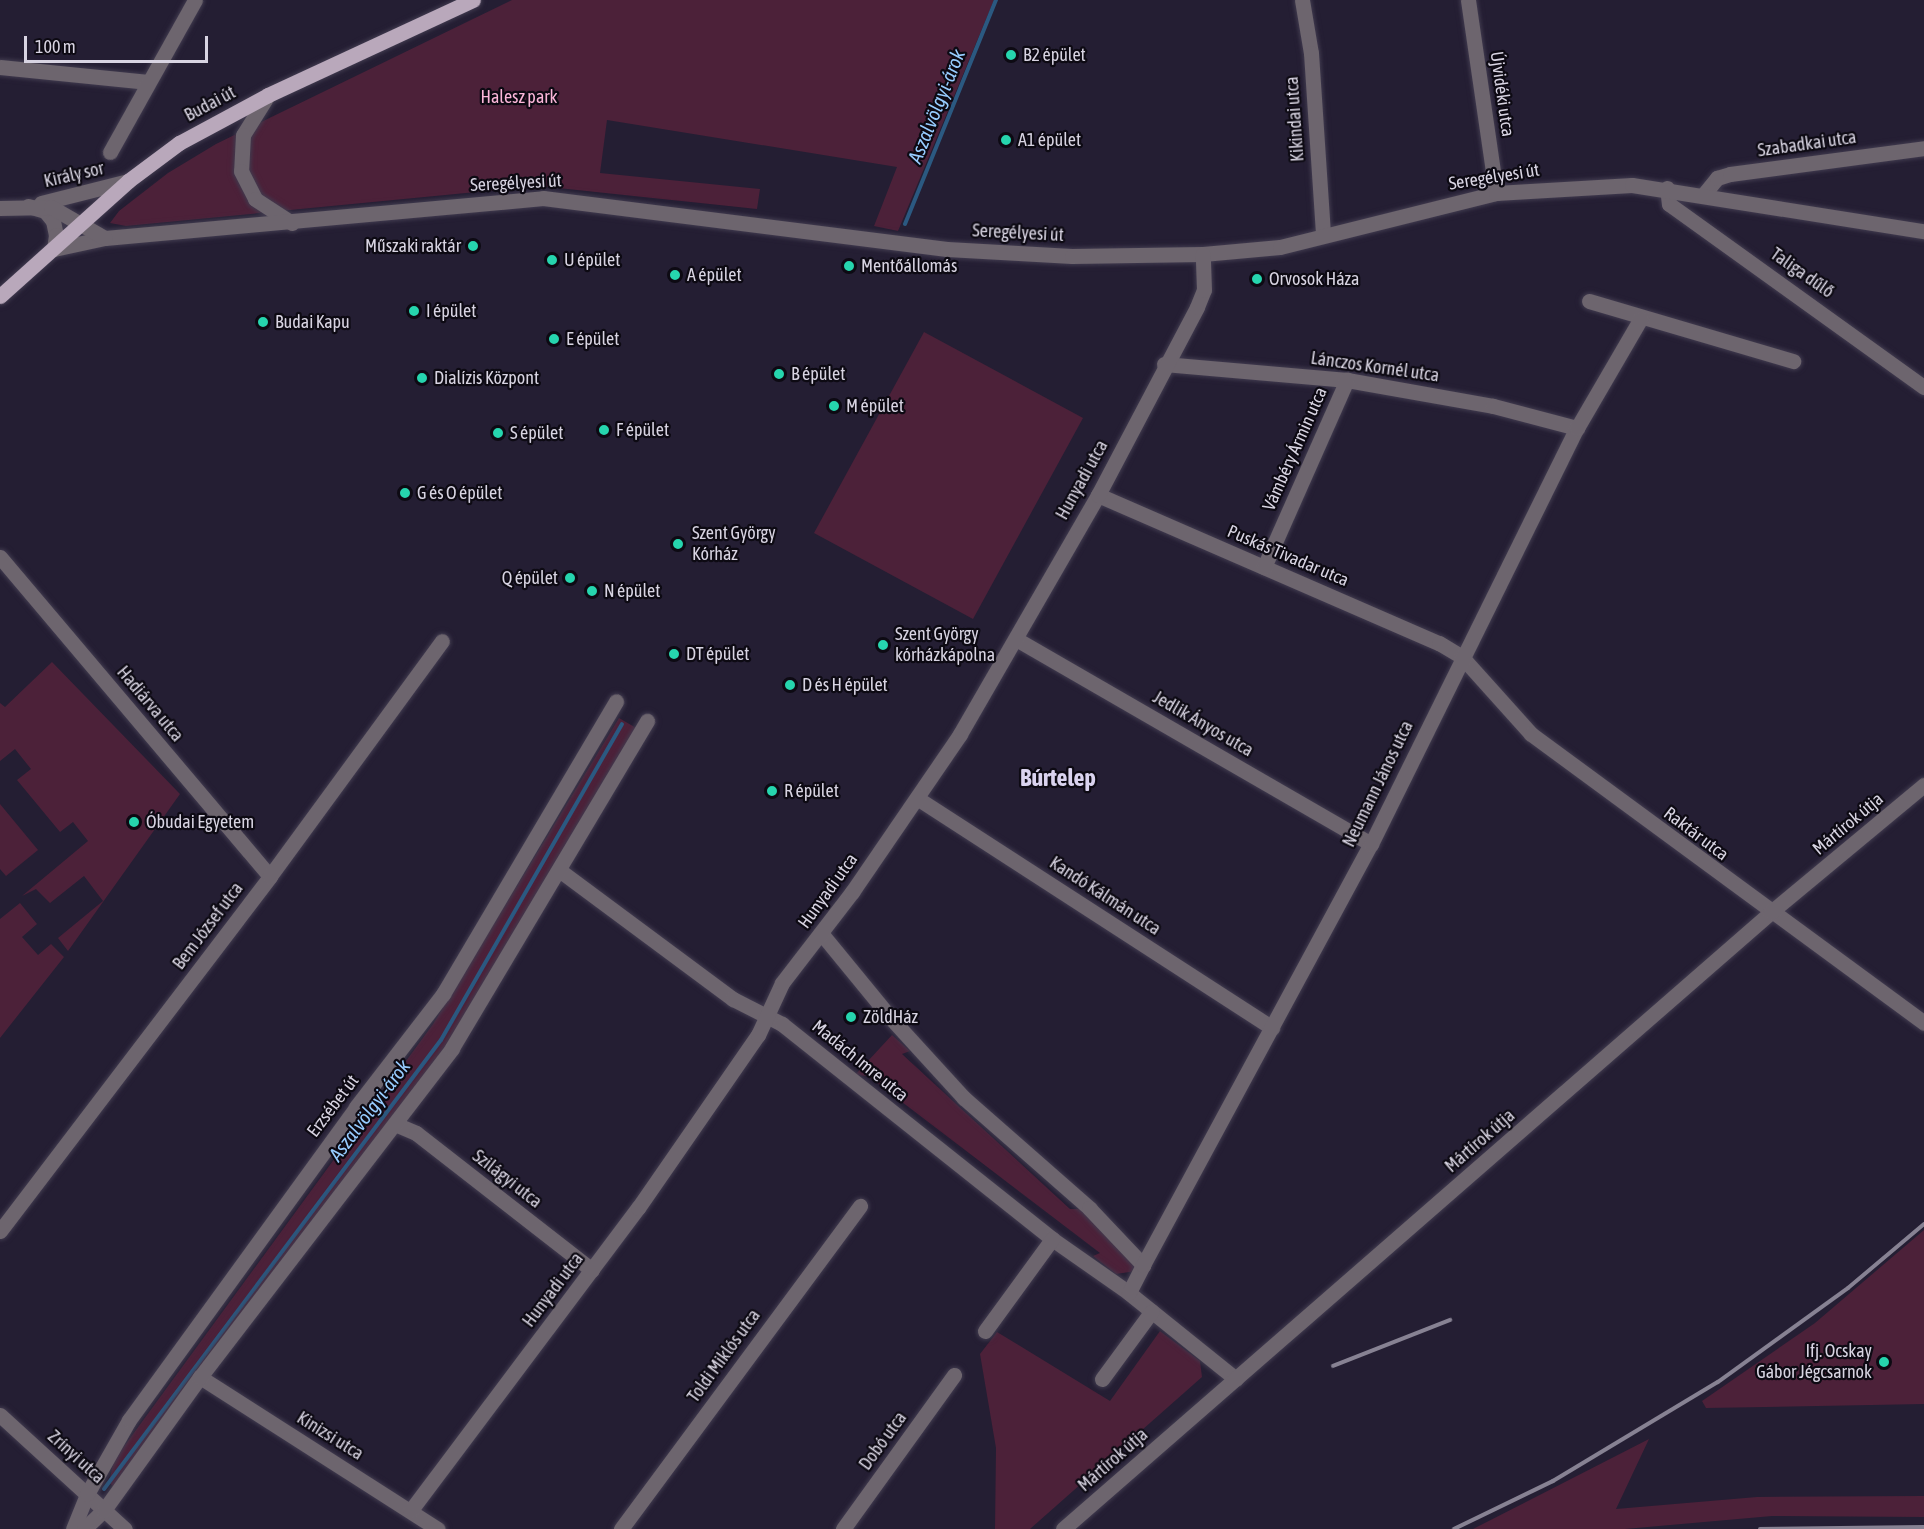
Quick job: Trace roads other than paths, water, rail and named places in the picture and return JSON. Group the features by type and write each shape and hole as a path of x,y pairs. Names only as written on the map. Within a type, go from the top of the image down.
{"main road":[{"name":"Budai út","path":"0,296 128,181 179,143 268,95 473,0"}],"street":[{"path":"110,152 195,0"},
{"name":"Kikindai utca","path":"1302,0 1311,53 1323,235"},
{"name":"Újvidéki utca","path":"1468,0 1496,193"},
{"path":"0,67 148,82"},
{"path":"268,95 243,135 242,171 255,199 292,223"},
{"name":"Szabadkai utca","path":"1704,194 1717,178 1730,174 1924,148"},
{"name":"Király sor","path":"28,206 128,181"},
{"name":"Seregélyesi út","path":"54,249 105,238 292,223 525,198 558,198 947,249 1072,256 1203,254 1280,247 1496,193 1593,185 1668,188 1924,231"},
{"name":"Taliga dűlő","path":"1668,188 1670,204 1924,387"},
{"name":"Király sor","path":"28,206 45,211 53,221 54,249"},
{"name":"Király sor","path":"0,208 28,206 59,209 81,225"},
{"path":"81,225 105,238"},
{"name":"Hunyadi utca","path":"411,1510 592,1270 770,1015 782,983 821,933 917,798 1016,639 1098,495 1204,290 1203,254"},
{"path":"1589,301 1793,361"},
{"name":"Neumann János utca","path":"1143,1265 1371,844 1577,428 1641,318"},
{"name":"Lánczos Kornél utca","path":"1164,364 1347,380 1493,406 1577,428"},
{"name":"Vámbéry Ármin utca","path":"1264,567 1347,380"},
{"name":"Puskás Tivadar utca","path":"1098,495 1439,643 1462,657"},
{"name":"Hadiárva utca","path":"0,556 270,876"},
{"name":"Jedlik Ányos utca","path":"1016,639 1371,844"},
{"name":"Bem József utca","path":"0,1231 270,876 442,641"},
{"name":"Raktár utca","path":"1462,657 1531,734 1924,1023"},
{"name":"Erzsébet út","path":"73,1529 87,1494 134,1414 356,1107 437,1004 616,701"},
{"path":"84,1529 104,1510 200,1377 395,1124 462,1033 647,722"},
{"name":"Mártírok útja","path":"1063,1529 1771,912 1924,785"},
{"name":"Kandó Kálmán utca","path":"917,798 1272,1028"},
{"name":"Madách Imre utca","path":"559,870 733,999 770,1015 1052,1239 1129,1293 1236,1379"},
{"path":"821,933 889,1016 964,1098 1089,1208 1143,1265 1129,1293"},
{"name":"Szilágyi utca","path":"395,1124 416,1133 592,1270"},
{"name":"Toldi Miklós utca","path":"621,1529 860,1206"},
{"path":"985,1331 1052,1239"},
{"path":"1102,1379 1152,1311"},
{"name":"Dobó utca","path":"843,1529 954,1376"},
{"name":"Kinizsi utca","path":"200,1377 438,1529"},
{"name":"Zrínyi utca","path":"0,1415 125,1529"}],"waterway":[{"name":"Aszalvölgyi-árok","path":"905,224 996,0"},
{"name":"Aszalvölgyi-árok","path":"104,1489 441,1040 622,724"}],"railway":[{"path":"1454,1529 1553,1481 1718,1382 1848,1288 1924,1224"},
{"path":"1333,1366 1450,1320"},
{"path":"1760,1529 1924,1527"}],"place":[{"name":"B2 épület","path":"1011,55"},
{"name":"A1 épület","path":"1006,140"},
{"name":"Műszaki raktár","path":"473,246"},
{"name":"U épület","path":"552,260"},
{"name":"Mentőállomás","path":"849,266"},
{"name":"A épület","path":"675,275"},
{"name":"Orvosok Háza","path":"1257,279"},
{"name":"I épület","path":"414,311"},
{"name":"Budai Kapu","path":"263,322"},
{"name":"E épület","path":"554,339"},
{"name":"B épület","path":"779,374"},
{"name":"Dialízis Központ","path":"422,378"},
{"name":"M épület","path":"834,406"},
{"name":"F épület","path":"604,430"},
{"name":"S épület","path":"498,433"},
{"name":"G és O épület","path":"405,493"},
{"name":"Szent György Kórház","path":"678,544"},
{"name":"Q épület","path":"570,578"},
{"name":"N épület","path":"592,591"},
{"name":"Szent György kórházkápolna","path":"883,645"},
{"name":"DT épület","path":"674,654"},
{"name":"D és H épület","path":"790,685"},
{"name":"R épület","path":"772,791"},
{"name":"Óbudai Egyetem","path":"134,822"},
{"name":"ZöldHáz","path":"851,1017"},
{"name":"Ifj. Ocskay Gábor Jégcsarnok","path":"1884,1362"}],"district":[{"name":"Búrtelep","path":"1058,778"}],"park label":[{"name":"Halesz park","path":"519,97"}]}
